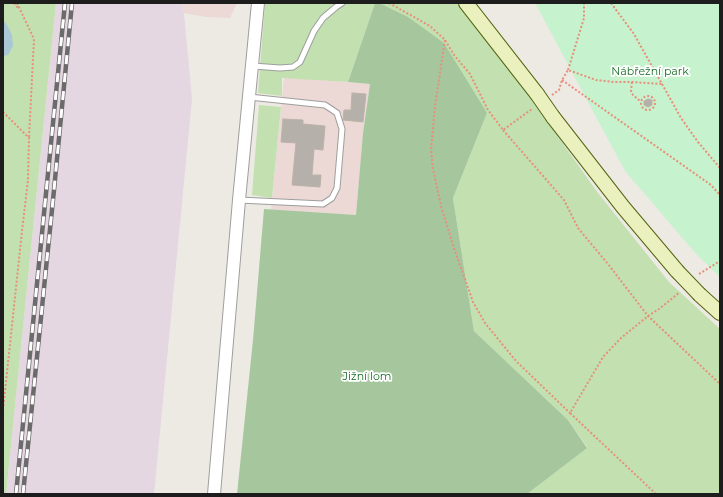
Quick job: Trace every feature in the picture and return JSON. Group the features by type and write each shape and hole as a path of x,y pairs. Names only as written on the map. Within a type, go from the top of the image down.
{"main road":[{"path":"466,3 623,207 677,271 720,313"}],"street":[{"path":"214,494 239,200 258,3"}],"lane":[{"path":"252,66 280,68 293,67 300,62 314,31 323,18 342,3"},
{"path":"239,200 323,204 332,198 337,188 342,129 337,113 324,105 249,97"}],"path":[{"path":"14,3 20,10"},
{"path":"3,410 28,180 34,39 17,3"},
{"path":"390,3 430,26 445,40 454,55 470,74 488,110 503,130 564,200 578,228 648,316 720,384"},
{"path":"559,90 562,80 568,70 584,18 584,3"},
{"path":"611,3 634,34 681,118 698,142 720,168"},
{"path":"445,40 435,106 431,150 441,206 473,302 485,323 516,361 656,494"},
{"path":"568,70 596,80 662,84"},
{"path":"562,80 711,185 720,195"},
{"path":"632,82 631,91 640,101 641,106 645,110 650,110 655,104 653,97 649,95 642,97 640,101"},
{"path":"503,130 533,109"},
{"path":"3,112 29,138"},
{"path":"699,274 720,261"},
{"path":"570,413 603,358 621,338 680,292"}],"shaded area":[{"path":"56,3 183,3 192,99 154,494 6,494"},
{"path":"183,3 237,3 230,18 206,17 184,13"},
{"path":"284,77 370,84 363,134 356,216 271,210"}],"green space":[{"path":"3,3 56,3 6,494 3,494"},
{"path":"265,3 375,3 348,82 282,78 282,96 258,93"},
{"name":"Jižní lom","path":"375,3 379,3 408,17 444,43 487,113 453,198 474,331 568,420 587,448 527,494 237,494 253,340 264,209 356,215 363,133 370,84 348,82"},
{"path":"379,3 458,3 534,103 598,193 669,282 720,329 720,494 527,494 587,447 568,420 474,331 453,198 487,113"},
{"name":"Nábřežní park","path":"535,3 720,3 720,277 697,255 625,171"},
{"path":"259,105 281,107 272,198 252,195"}],"water":[{"path":"3,20 12,35 13,46 8,55 3,56"}],"building":[{"path":"352,93 366,94 363,122 343,120 344,110 351,110"},
{"path":"648,99 652,100 652,105 648,107 644,105 644,101"},
{"path":"283,119 303,120 303,124 325,126 323,150 314,149 312,175 321,175 320,187 292,185 296,143 281,142"}],"railway":[{"path":"16,494 65,3"},
{"path":"23,494 72,3"}]}
